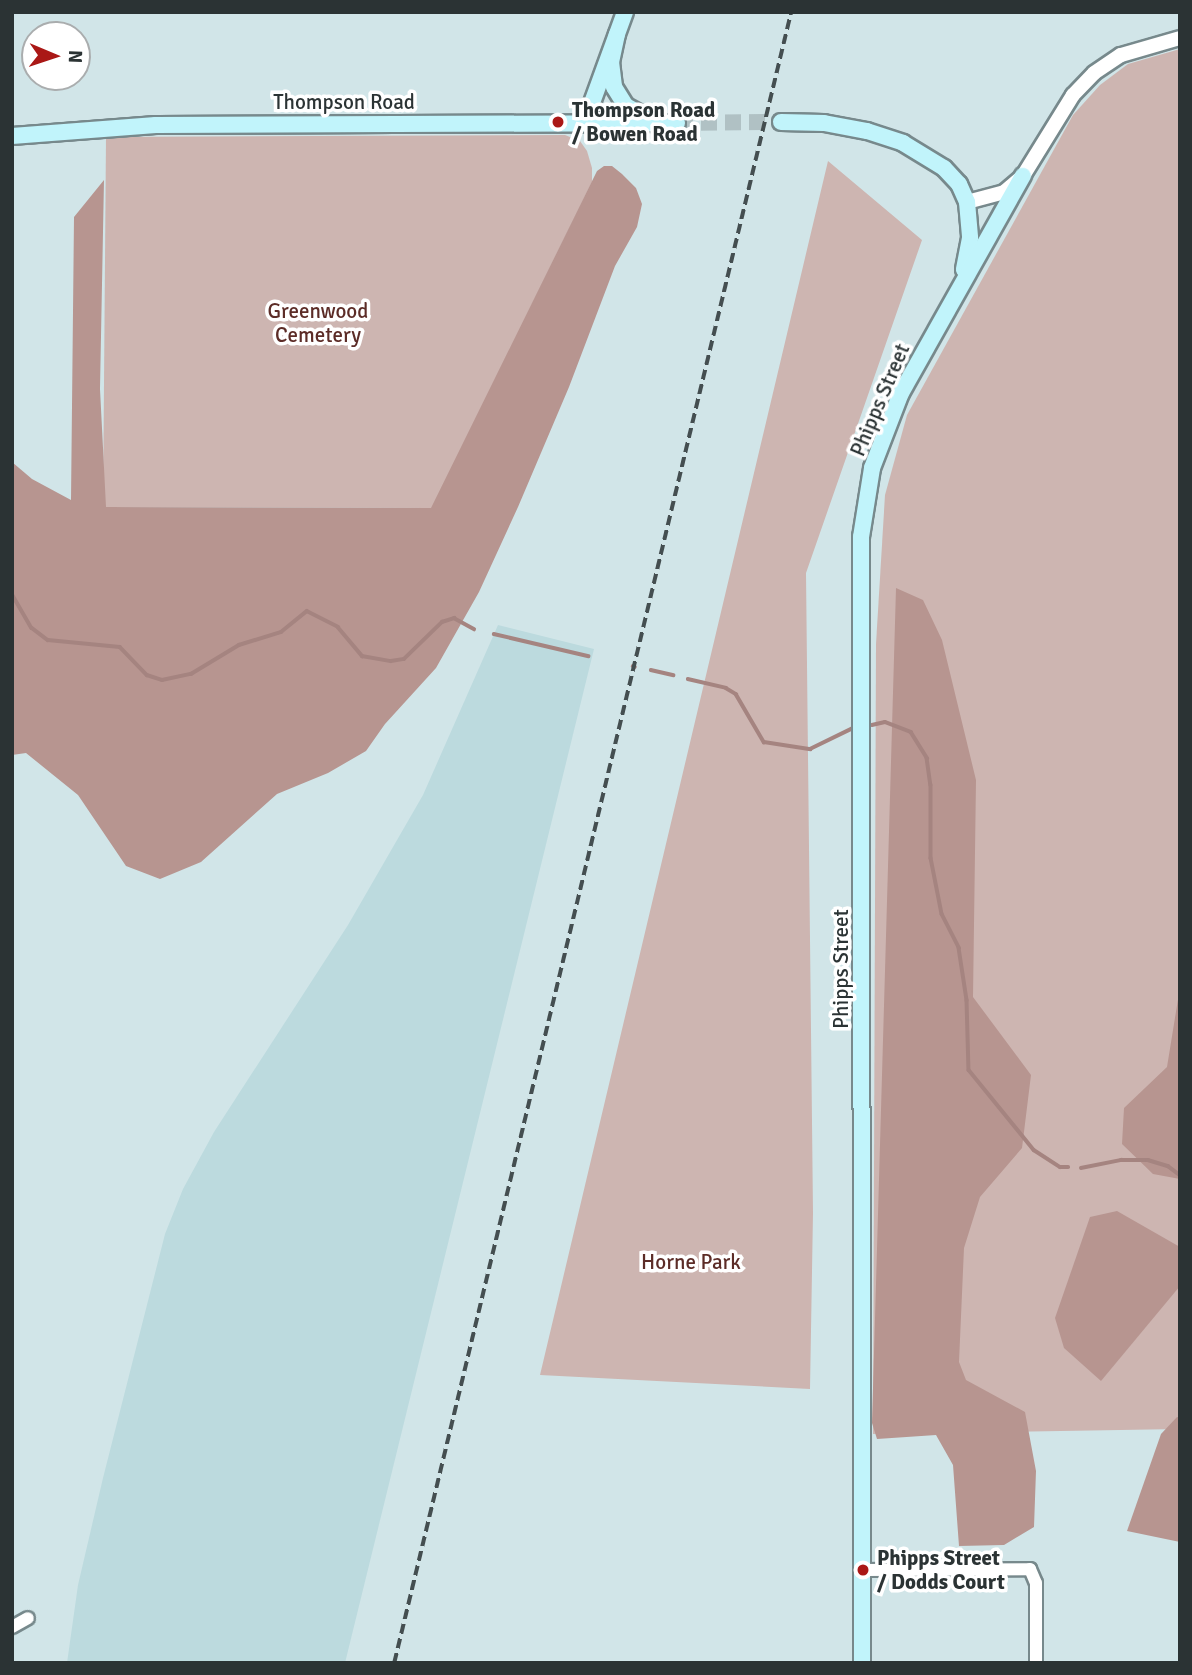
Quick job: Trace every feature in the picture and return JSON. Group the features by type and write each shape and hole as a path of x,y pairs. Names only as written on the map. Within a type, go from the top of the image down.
{"main road":[{"path":"585,122 625,12"},
{"name":"Thompson Road","path":"12,136 156,125 673,123 644,118 619,97 611,75 617,34"},
{"path":"781,122 845,126 903,143 944,168 959,184 967,202 968,255 955,295"},
{"path":"955,295 1023,176"},
{"name":"Phipps Street","path":"862,1663 861,537 872,468 882,438 901,393 955,295"}],"street":[{"path":"967,202 1004,191 1023,176 1073,95 1094,73 1121,55 1180,38"},
{"path":"863,1570 1030,1569 1036,1583 1036,1663"},
{"path":"12,1626 28,1618"}],"shaded area":[{"path":"604,166 612,166 636,188 642,204 637,227 615,266 569,387 518,507 479,592 436,668 385,724 366,751 328,773 277,794 201,862 160,879 126,866 78,795 26,753 12,755 12,462 32,479 71,500 74,217 104,180 100,389 106,507 431,508 597,171"},
{"path":"896,588 923,600 942,640 976,780 973,997 1031,1075 1022,1148 980,1197 964,1248 959,1362 966,1380 1025,1412 1036,1471 1034,1527 1004,1545 959,1546 953,1465 936,1435 877,1439 872,1423"},
{"path":"498,625 594,649 345,1663 67,1663 78,1585 103,1478 165,1234 183,1189 214,1132 348,925 423,795"},
{"path":"1180,987 1180,1179 1153,1174 1122,1144 1124,1108 1167,1067"},
{"path":"1117,1211 1180,1247 1180,1286 1101,1381 1064,1348 1055,1318 1090,1217"},
{"path":"1177,1417 1180,1418 1180,1542 1127,1531 1161,1434"}],"green space":[{"path":"1180,49 1180,1429 873,1434 876,644 885,495 907,415 1073,115 1100,85 1128,64"},
{"name":"Greenwood Cemetery","path":"565,135 580,141 587,151 592,168 592,182 432,508 103,507 106,137"},
{"name":"Horne Park","path":"828,161 922,240 806,573 813,1213 810,1389 540,1375"}],"waterway":[{"path":"12,594 32,628 48,640 120,647 147,675 162,680 191,674 239,645 281,632 307,611 338,627 362,656 391,661 404,659 442,622 454,618 474,629"},
{"path":"494,634 588,656"},
{"path":"651,670 673,675"},
{"path":"688,679 726,688 736,694 764,742 810,749 851,729"},
{"path":"872,725 885,722 911,732 927,758 931,785 931,858 942,914 959,948 967,1000 969,1070 1034,1150 1060,1167 1068,1167"},
{"path":"1081,1168 1121,1160 1148,1160 1168,1166 1180,1175"}],"tunnel":[{"path":"677,123 781,122"}],"railway":[{"path":"394,1663 791,12"}],"place":[{"name":"Thompson Road / Bowen Road","path":"558,122"},
{"name":"Phipps Street / Dodds Court","path":"863,1570"}]}
